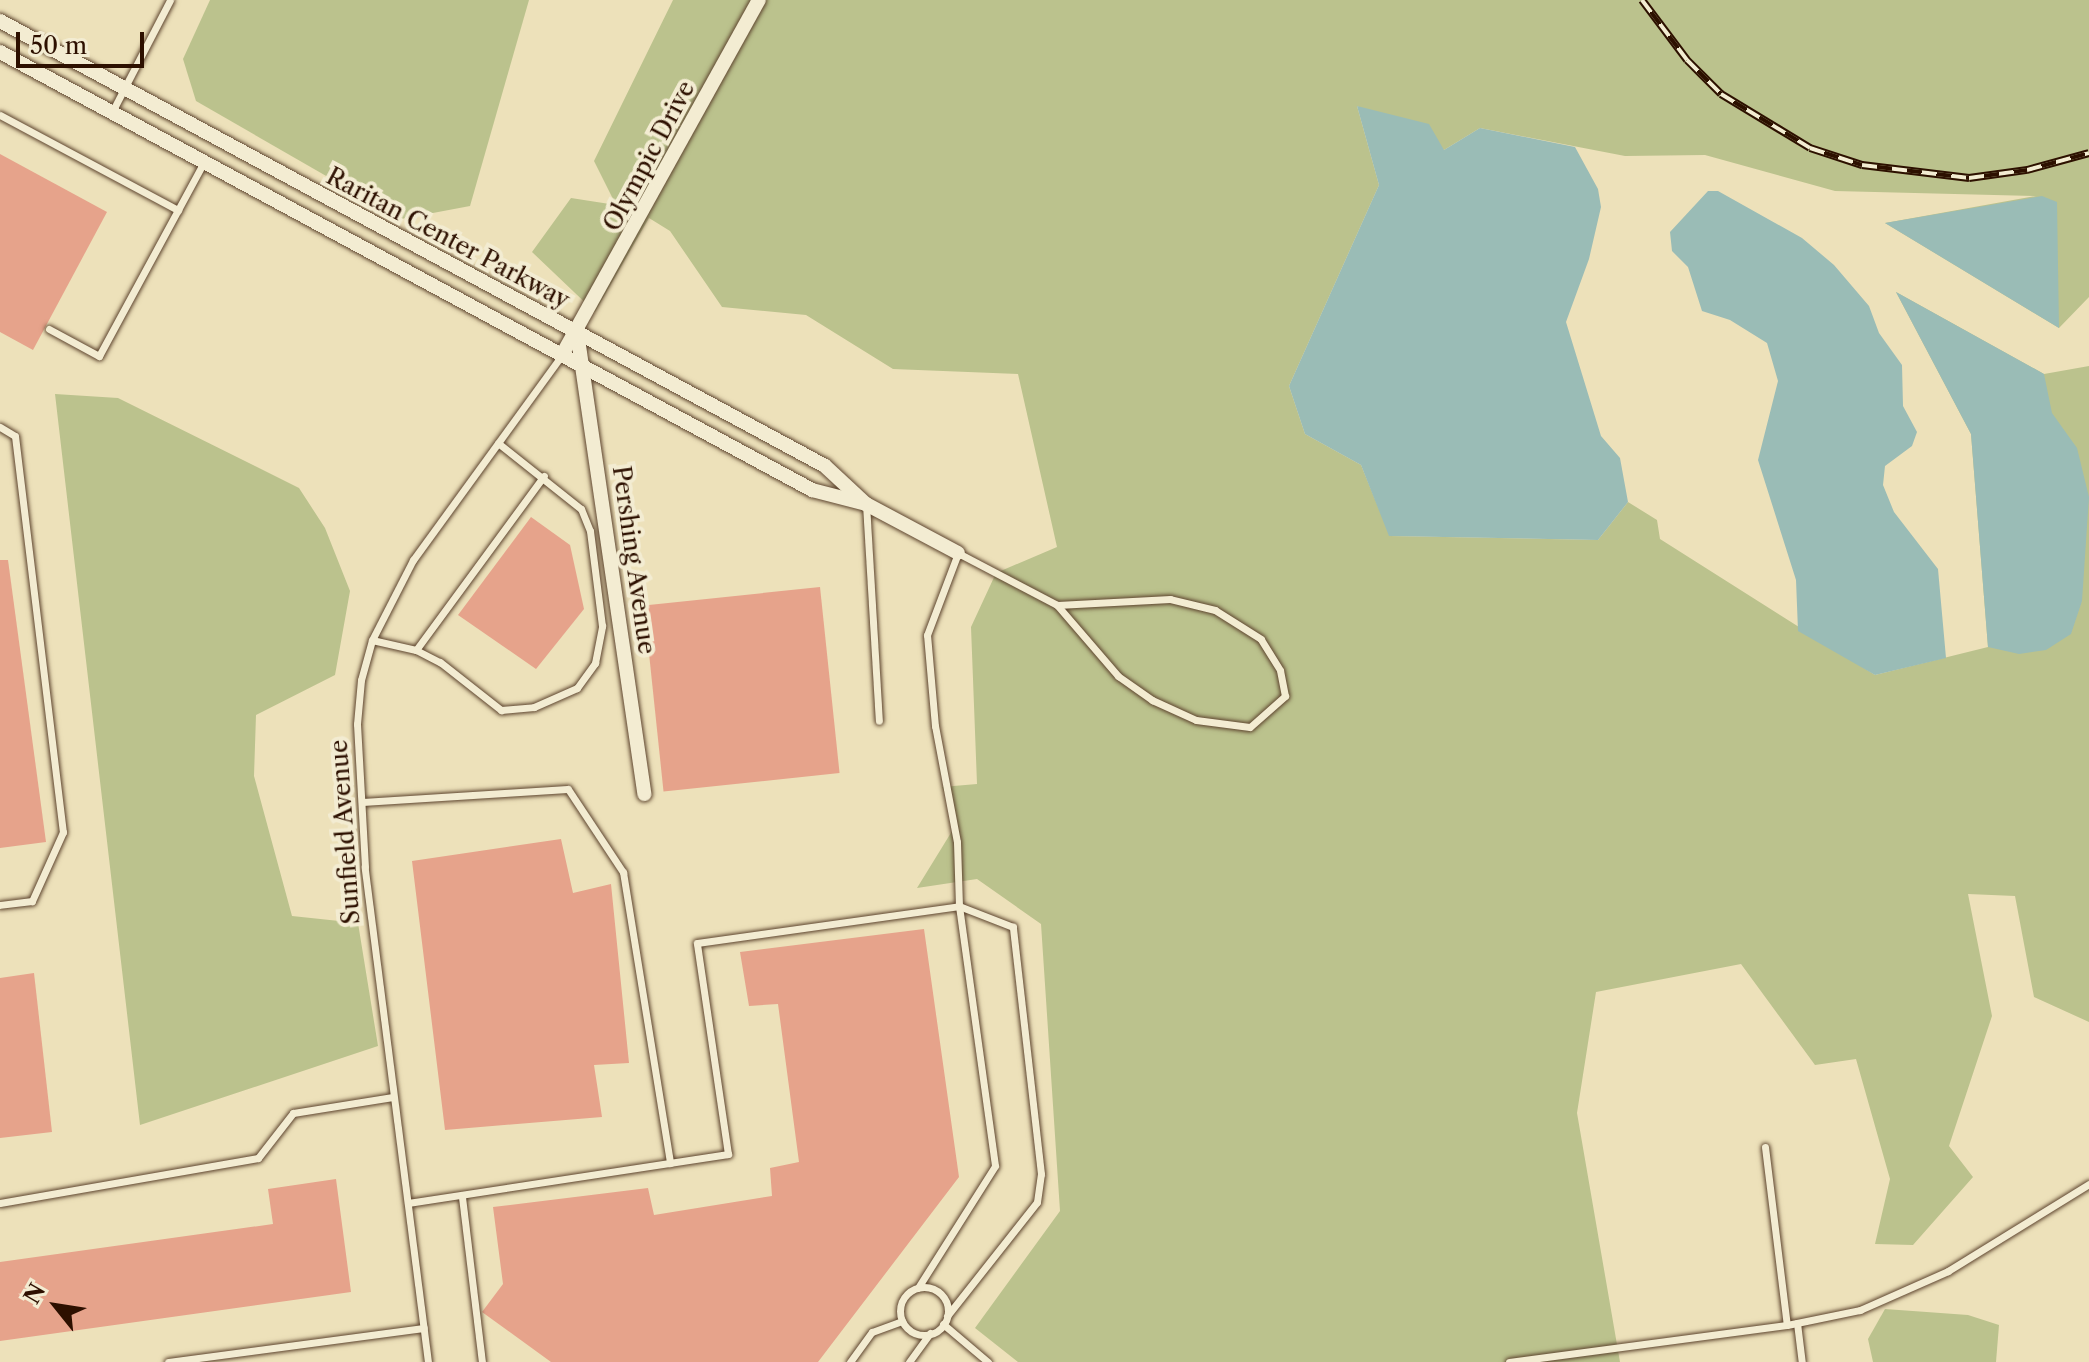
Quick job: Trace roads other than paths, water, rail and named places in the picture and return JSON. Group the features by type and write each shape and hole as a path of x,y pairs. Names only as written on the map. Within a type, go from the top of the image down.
{"street":[{"name":"Olympic Drive","path":"562,355 759,0"},
{"name":"Raritan Center Parkway","path":"0,21 825,466 866,504"},
{"name":"Raritan Center Parkway","path":"0,52 812,490 866,504 958,553"},
{"name":"Pershing Avenue","path":"577,332 586,368 644,794"}],"lane":[{"path":"112,112 170,0"},
{"path":"0,115 178,210"},
{"path":"49,329 99,356 204,162"},
{"name":"Sunfield Avenue","path":"428,1362 393,1097 362,802 357,724 372,640 413,560 562,355"},
{"path":"0,427 15,436 63,832 32,901 0,905"},
{"path":"372,640 416,650 501,710 534,707 577,688 595,663 602,626 590,531 581,509 544,476 498,443"},
{"path":"416,650 544,476"},
{"path":"866,504 879,721"},
{"path":"902,1321 903,1300 918,1288 995,1166 959,906 957,842 935,726 927,635 958,553 1057,605 1118,676 1152,700 1196,720 1250,727 1285,696 1280,670 1261,639 1215,610 1170,599 1057,605"},
{"path":"362,802 568,789 623,872 670,1163"},
{"path":"408,1203 728,1154 697,943 959,906 1013,927 1041,1174 1037,1202 909,1362"},
{"path":"0,1203 258,1158 293,1113 393,1097"},
{"path":"1765,1147 1787,1325"},
{"path":"1509,1362 1787,1325 1860,1310 1903,1293 2089,1184"},
{"path":"462,1197 482,1362"},
{"path":"918,1288 941,1294 945,1320 988,1362"},
{"path":"902,1321 914,1332 930,1333"},
{"path":"850,1362 872,1332 902,1321"},
{"path":"1797,1323 1802,1362"},
{"path":"168,1362 424,1328"}],"water":[{"path":"1357,106 1429,124 1444,150 1480,128 1575,147 1598,189 1601,207 1589,259 1566,322 1601,436 1620,458 1628,502 1598,540 1389,536 1361,465 1305,434 1289,386 1379,185"},
{"path":"1708,191 1718,191 1802,238 1834,265 1869,306 1879,333 1902,365 1903,406 1917,432 1912,446 1885,466 1883,485 1894,512 1938,569 1946,658 1875,675 1798,631 1796,580 1758,460 1778,381 1767,343 1730,320 1702,311 1688,267 1672,251 1670,232"},
{"path":"2042,196 2057,202 2059,328 1885,223"},
{"path":"1896,292 2044,374 2052,413 2077,448 2089,497 2082,601 2071,634 2046,650 2019,654 1988,647 1971,434"}],"railway":[{"path":"1642,0 1687,60 1721,94 1810,148 1862,165 1969,178 2027,170 2089,153"}]}
